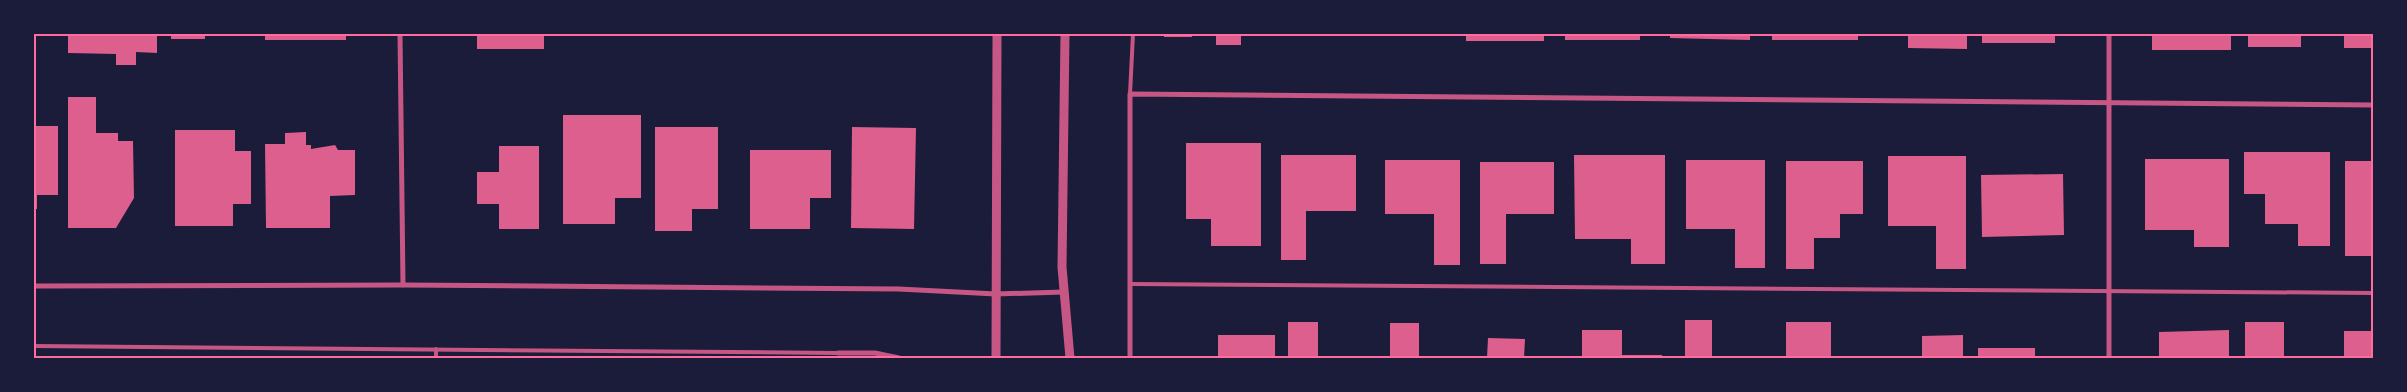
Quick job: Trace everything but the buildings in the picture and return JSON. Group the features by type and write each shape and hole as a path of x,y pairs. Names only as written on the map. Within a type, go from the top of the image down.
{"street":[{"path":"400,34 403,285"},
{"path":"996,358 997,34"},
{"path":"1064,34 1062,267 1070,358"},
{"path":"2108,358 2109,34"},
{"path":"1130,358 1130,94 2373,105"},
{"path":"34,286 403,285 899,289 996,294 1064,292"},
{"path":"838,353 875,353 898,358"}],"lane":[{"path":"1130,94 1133,34"},
{"path":"1130,284 2373,293"},
{"path":"34,346 838,353"},
{"path":"436,349 436,358"}]}
